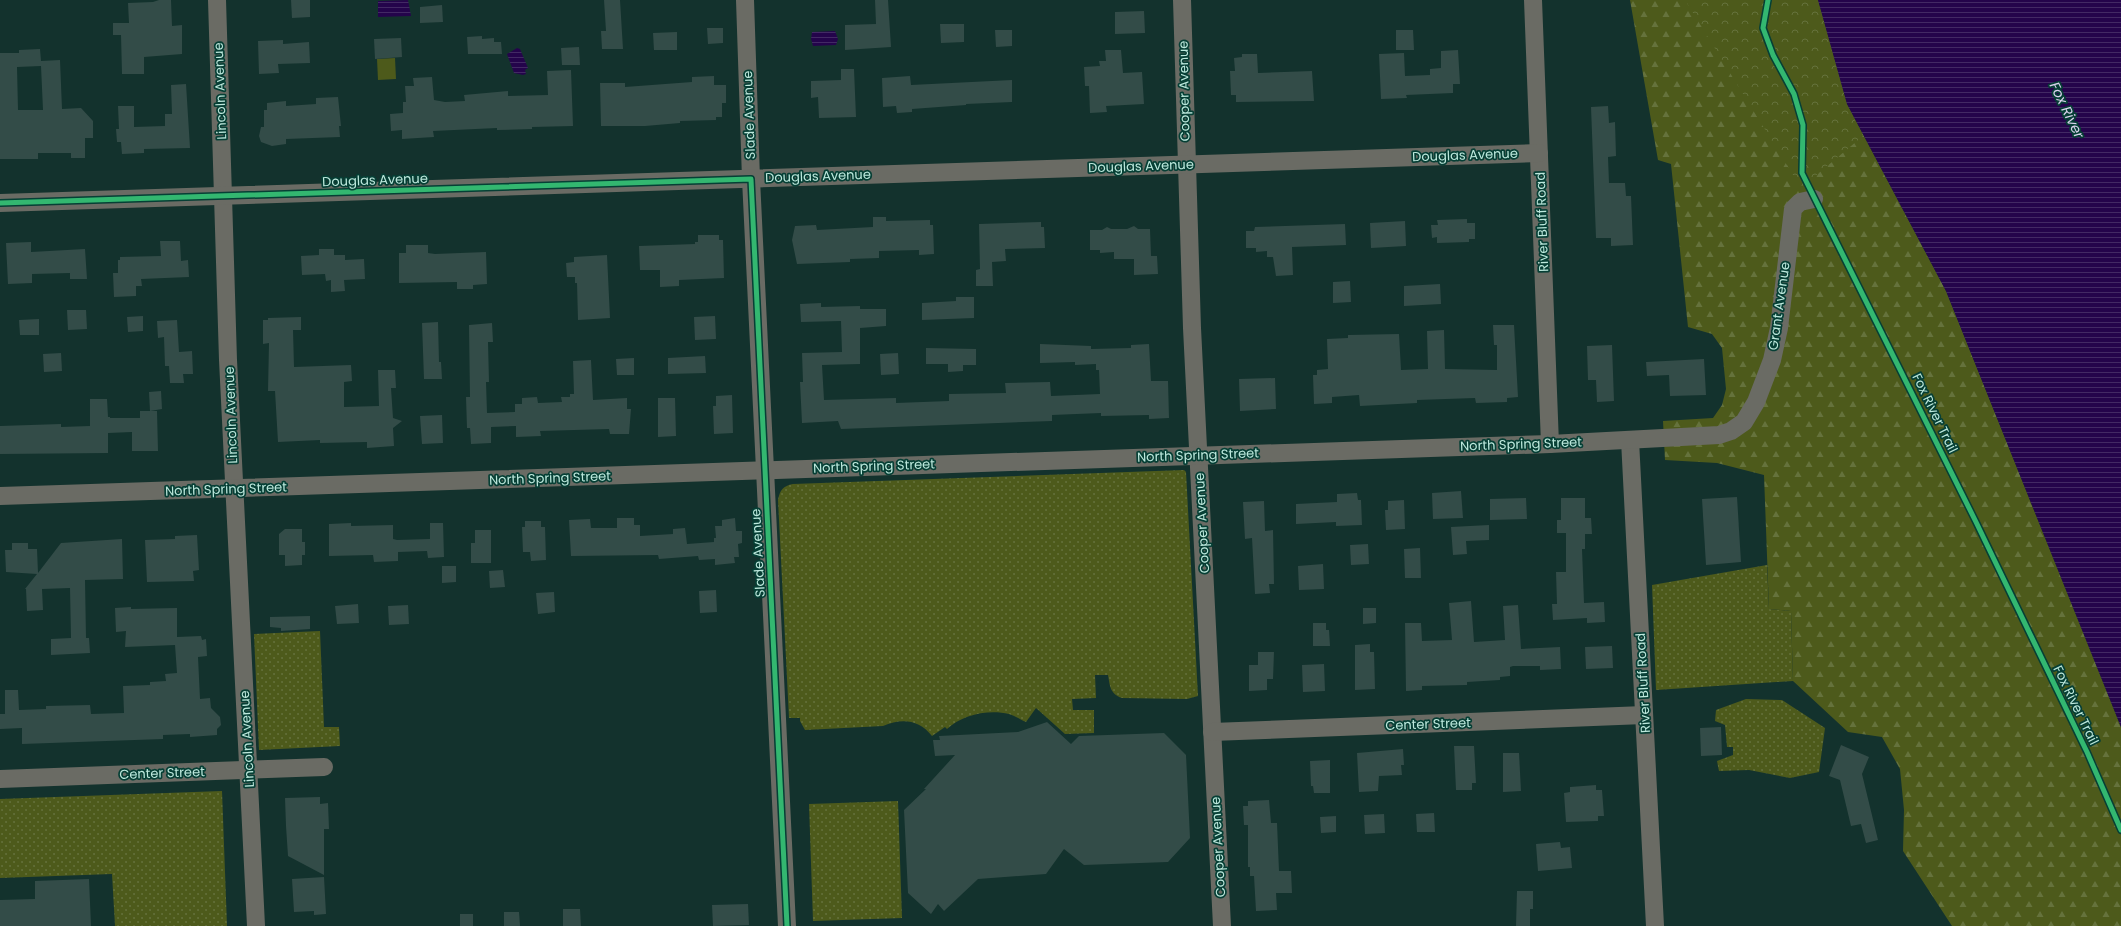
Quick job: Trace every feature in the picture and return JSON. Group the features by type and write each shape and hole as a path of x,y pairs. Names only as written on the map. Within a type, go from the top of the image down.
{"street":[{"name":"Lincoln Avenue","path":"216,0 234,489 256,926"},
{"name":"Slade Avenue","path":"744,0 751,178 787,926"},
{"name":"Cooper Avenue","path":"1182,0 1186,165 1198,455 1222,926"},
{"name":"River Bluff Road","path":"1533,0 1550,444"},
{"name":"Douglas Avenue","path":"0,203 1539,153"},
{"name":"Grant Avenue","path":"1744,422 1756,402 1772,360 1779,328 1793,209 1800,202 1814,199"},
{"name":"North Spring Street","path":"0,496 1550,444 1719,435 1731,431 1744,422"},
{"name":"River Bluff Road","path":"1630,440 1656,926"},
{"name":"Center Street","path":"1212,732 1644,715"},
{"name":"Center Street","path":"0,779 324,767"}],"green space":[{"path":"1630,0 1818,0 1847,104 1946,291 2121,727 2121,926 1952,926 1903,851 1904,810 1900,769 1882,737 1848,732 1793,681 1791,611 1769,609 1764,475 1717,463 1665,460 1663,421 1713,418 1722,405 1726,389 1722,348 1712,334 1688,327 1671,164 1658,160"},
{"path":"1685,0 1818,0 1847,104 1863,136 1801,188"},
{"path":"395,58 396,79 378,80 377,59"},
{"path":"1184,470 1186,472 1198,696 1187,699 1122,698 1113,692 1108,675 1095,675 1096,698 1072,699 1073,710 1094,710 1094,733 1065,734 1036,708 1026,722 1009,714 993,712 976,714 960,720 947,729 945,727 932,736 927,730 916,723 903,721 890,723 883,726 805,730 800,718 789,718 778,500 784,487 793,484"},
{"path":"1767,565 1769,609 1791,611 1793,681 1656,690 1652,585"},
{"path":"320,631 324,727 339,727 340,746 259,750 254,634"},
{"path":"1746,699 1782,700 1825,728 1819,772 1790,778 1749,770 1719,771 1717,761 1733,755 1733,747 1727,747 1725,725 1715,721 1716,710"},
{"path":"222,791 227,926 115,926 112,874 0,878 0,799"},
{"path":"898,801 902,918 813,921 809,804"}],"water":[{"path":"408,0 411,16 378,17 378,1"},
{"name":"Fox River","path":"1818,0 2121,0 2121,727 1946,291 1847,104"},
{"path":"835,31 838,39 836,45 813,46 811,39 812,32"},
{"path":"517,48 520,49 528,68 525,70 526,74 523,75 514,73 507,54"}],"building":[{"path":"159,0 171,0 172,26 182,25 182,54 144,57 144,74 122,74 121,35 113,35 113,23 129,23 128,3 153,2"},
{"path":"291,0 310,0 310,17 292,18"},
{"path":"604,0 620,0 623,49 602,49 601,31 606,31"},
{"path":"875,0 888,0 891,47 845,50 845,25 876,24"},
{"path":"442,5 443,22 420,23 420,7"},
{"path":"1144,11 1145,33 1115,34 1115,12"},
{"path":"940,24 964,24 964,42 941,43"},
{"path":"707,28 723,28 723,43 708,44"},
{"path":"995,30 1012,30 1012,46 996,47"},
{"path":"1396,30 1413,30 1414,50 1396,50"},
{"path":"677,32 677,50 654,50 653,33"},
{"path":"482,36 482,39 494,38 494,42 501,42 502,54 468,54 467,37"},
{"path":"401,38 402,57 375,59 374,39"},
{"path":"283,40 283,44 309,42 310,63 278,64 279,73 259,74 258,41"},
{"path":"579,47 580,65 562,65 561,48"},
{"path":"40,49 41,61 60,60 62,109 81,108 93,121 93,138 85,138 85,158 71,158 71,153 38,153 38,159 0,159 0,53 19,53 19,50","holes":["41,66 43,110 18,110 17,67"]},
{"path":"1105,50 1121,50 1123,73 1142,72 1144,104 1106,106 1107,112 1090,113 1089,86 1085,86 1084,67 1100,66 1099,61 1106,61"},
{"path":"1458,50 1460,84 1453,84 1453,93 1406,95 1407,98 1381,99 1379,54 1404,53 1405,76 1430,75 1430,69 1441,68 1441,51"},
{"path":"1242,54 1257,54 1258,73 1312,71 1314,101 1236,102 1236,95 1231,95 1230,71 1235,71 1234,58 1242,57"},
{"path":"841,69 854,69 856,117 819,118 818,97 811,98 811,81 841,80"},
{"path":"571,70 573,126 532,127 532,129 497,130 497,128 433,131 434,137 402,139 402,130 391,131 390,114 403,113 403,102 406,102 405,86 414,86 413,78 432,77 434,100 445,102 465,101 464,95 508,91 508,96 548,95 547,71"},
{"path":"714,76 714,85 726,85 726,103 722,103 722,117 716,117 716,120 680,121 680,123 645,126 601,126 600,83 625,83 625,87 692,82 692,77"},
{"path":"910,76 911,85 1012,80 1012,102 966,104 912,109 912,112 897,113 896,106 883,107 882,78"},
{"path":"186,84 190,148 144,149 144,153 122,154 121,142 117,142 116,129 119,129 118,106 134,106 134,127 165,126 165,114 172,114 171,85"},
{"path":"338,97 341,126 339,126 340,137 286,139 286,144 272,146 261,142 259,136 261,127 264,127 264,110 267,110 267,103 286,101 286,106 316,104 316,98"},
{"path":"1608,106 1609,123 1615,122 1616,156 1608,157 1609,183 1625,183 1626,196 1631,196 1633,245 1611,246 1611,238 1596,238 1591,107"},
{"path":"873,217 886,217 886,221 930,220 930,225 933,225 934,254 919,255 919,250 879,251 879,258 850,259 850,262 797,264 792,240 795,226 816,225 817,230 873,227"},
{"path":"1467,219 1467,223 1475,223 1475,239 1469,239 1469,242 1437,243 1437,237 1432,238 1431,225 1438,225 1437,220"},
{"path":"1405,221 1406,246 1371,248 1370,223"},
{"path":"1041,222 1041,227 1044,227 1045,248 1005,249 1006,261 992,262 993,286 976,286 976,270 980,269 979,224"},
{"path":"1345,224 1346,245 1292,247 1293,275 1276,276 1273,257 1267,257 1267,251 1256,252 1256,248 1246,248 1246,231 1254,231 1255,227"},
{"path":"1134,226 1138,229 1150,229 1151,256 1157,256 1158,274 1134,275 1134,259 1114,259 1114,252 1100,253 1100,250 1090,250 1090,230 1102,230 1107,227 1111,229 1127,229"},
{"path":"698,235 719,235 719,240 723,240 724,278 679,280 679,286 660,287 660,270 640,270 639,246 695,244 695,242 698,242"},
{"path":"160,241 180,241 181,261 188,260 189,277 141,279 142,286 136,286 136,296 114,297 113,273 118,273 118,260 120,260 120,257 161,256"},
{"path":"31,242 31,252 85,249 87,279 70,279 70,273 32,274 32,283 8,284 6,243"},
{"path":"406,245 428,245 428,253 435,254 486,252 487,284 473,285 473,289 457,289 457,282 399,283 399,253 406,253"},
{"path":"319,249 334,249 334,255 345,255 345,260 364,259 365,279 344,280 345,291 331,292 331,280 326,281 325,274 302,275 301,256 319,255"},
{"path":"607,255 610,318 578,320 577,283 575,283 575,277 567,277 566,263 574,262 574,257"},
{"path":"1350,281 1351,302 1333,303 1333,282"},
{"path":"1440,284 1441,304 1404,306 1404,286"},
{"path":"956,297 974,297 974,318 922,320 922,303 956,301"},
{"path":"821,303 821,307 860,306 860,309 886,309 886,326 860,328 860,364 822,365 824,400 896,398 896,403 949,401 949,394 1006,393 1005,383 1050,382 1051,396 1100,394 1099,370 1096,370 1096,364 1075,365 1075,362 1040,363 1040,344 1091,346 1091,349 1131,348 1131,345 1149,344 1151,381 1168,381 1169,418 1149,419 1149,415 1101,416 1101,413 1052,415 1052,421 841,429 838,421 802,423 800,382 803,382 802,353 842,352 841,321 801,322 800,304"},
{"path":"67,310 86,310 87,329 68,330"},
{"path":"143,316 143,331 128,332 127,317"},
{"path":"715,316 716,339 695,340 694,317"},
{"path":"301,317 301,330 293,330 294,367 351,365 352,381 344,382 344,407 379,406 378,370 395,370 396,388 391,388 393,418 402,421 393,428 394,446 367,448 367,442 320,443 320,440 278,442 275,391 268,391 269,343 263,344 263,320 268,320 268,318"},
{"path":"39,319 39,335 20,335 19,320"},
{"path":"177,320 179,352 192,351 193,374 183,374 184,383 170,383 169,366 165,366 164,337 158,338 157,321"},
{"path":"438,322 439,362 441,362 442,379 424,379 422,323"},
{"path":"492,323 493,342 488,342 489,382 486,382 487,413 515,412 515,404 522,404 522,398 537,397 538,403 562,402 561,397 570,397 570,394 574,394 573,361 591,360 593,400 627,398 627,409 631,409 629,434 610,434 609,429 540,431 541,436 516,437 516,426 491,427 491,443 471,444 470,428 467,428 466,397 470,397 469,325"},
{"path":"1493,325 1514,325 1518,397 1507,398 1507,402 1476,403 1475,398 1417,400 1417,403 1360,406 1359,395 1332,397 1332,403 1314,404 1313,375 1317,375 1317,370 1328,369 1327,339 1348,338 1348,335 1399,334 1401,370 1428,369 1427,331 1444,330 1445,369 1497,370 1497,345 1494,345"},
{"path":"1612,345 1614,401 1597,402 1596,380 1588,380 1587,346"},
{"path":"926,348 976,349 976,365 963,365 963,371 948,372 948,364 926,364"},
{"path":"61,353 62,371 44,372 43,354"},
{"path":"898,353 899,374 881,375 880,354"},
{"path":"705,356 706,373 668,374 668,358"},
{"path":"634,358 634,375 617,375 616,359"},
{"path":"1704,359 1706,395 1670,396 1669,375 1647,376 1646,362"},
{"path":"1275,378 1276,409 1240,411 1239,379"},
{"path":"161,391 162,409 150,411 149,392"},
{"path":"732,395 733,433 714,434 713,406 716,406 716,396"},
{"path":"658,398 675,398 676,436 658,437"},
{"path":"90,399 107,399 108,417 110,418 140,418 140,411 157,411 158,451 132,451 132,432 108,433 108,453 0,454 0,426 61,424 61,427 90,426"},
{"path":"442,415 443,443 422,444 420,416"},
{"path":"1461,491 1463,518 1433,519 1432,493"},
{"path":"1357,493 1358,500 1361,500 1362,525 1336,526 1336,522 1296,524 1296,504 1337,502 1337,494"},
{"path":"1737,497 1741,562 1706,565 1702,499"},
{"path":"1526,498 1527,519 1490,520 1490,499"},
{"path":"1561,498 1585,498 1585,518 1591,518 1592,534 1585,534 1585,549 1582,549 1584,603 1604,602 1605,622 1587,623 1587,618 1553,620 1552,604 1557,604 1556,572 1566,572 1566,533 1557,533 1557,520 1561,520"},
{"path":"1404,500 1405,529 1386,530 1385,510 1388,510 1388,501"},
{"path":"1264,501 1265,531 1273,530 1274,584 1269,584 1270,593 1255,594 1252,538 1245,539 1243,502"},
{"path":"617,518 634,518 634,525 640,525 640,536 673,534 673,529 685,528 687,544 714,542 714,538 716,538 715,526 722,526 722,520 735,518 736,531 742,531 742,543 738,544 739,557 734,557 735,563 715,565 715,559 699,560 698,556 659,559 658,555 571,556 569,520 590,519 591,528 617,528"},
{"path":"525,521 541,521 541,527 545,527 546,560 531,561 530,552 523,552 522,527 525,527"},
{"path":"351,523 351,526 393,525 393,539 397,540 430,539 430,523 443,523 444,557 428,558 427,551 398,552 398,561 374,562 373,555 329,556 329,524"},
{"path":"1489,525 1489,540 1466,541 1467,554 1453,555 1451,527"},
{"path":"285,529 302,529 302,542 305,542 305,555 302,555 302,565 285,566 285,555 279,555 279,534"},
{"path":"475,530 491,530 491,563 471,563 471,543 475,543"},
{"path":"197,535 199,570 193,571 194,581 147,582 145,540 175,539 175,536"},
{"path":"122,539 123,579 85,580 86,638 89,638 90,653 51,655 51,639 71,638 70,588 42,589 43,610 27,611 25,589 37,574 6,572 5,550 12,550 12,543 28,543 28,549 37,549 38,573 61,543"},
{"path":"1368,544 1369,564 1351,565 1350,545"},
{"path":"1420,548 1421,578 1405,578 1404,549"},
{"path":"1323,564 1324,589 1299,590 1298,566"},
{"path":"442,566 456,566 456,582 442,583"},
{"path":"503,570 505,587 490,588 489,571"},
{"path":"716,590 717,612 700,613 699,591"},
{"path":"554,592 555,612 538,614 536,593"},
{"path":"1471,601 1474,642 1505,640 1503,606 1518,605 1521,649 1560,647 1561,669 1540,670 1540,666 1513,666 1510,667 1510,676 1500,677 1500,680 1467,682 1467,685 1422,686 1422,690 1406,691 1405,623 1421,623 1422,641 1452,640 1449,603"},
{"path":"358,604 359,623 337,624 335,606"},
{"path":"408,605 409,624 389,625 388,606"},
{"path":"131,607 131,609 177,608 177,637 201,636 202,640 206,639 207,656 198,657 200,699 210,698 211,708 220,717 221,725 217,729 217,735 190,737 190,734 163,735 163,739 22,744 22,728 0,729 0,714 5,714 5,690 18,690 19,710 46,709 46,706 90,705 91,714 124,713 123,686 150,685 150,682 166,681 165,674 177,673 175,645 125,647 126,631 116,632 115,608"},
{"path":"1363,608 1376,608 1376,623 1363,624"},
{"path":"310,616 310,629 281,631 281,628 270,627 270,617"},
{"path":"1313,623 1326,623 1326,630 1329,630 1330,646 1313,646"},
{"path":"1370,644 1370,652 1374,652 1375,689 1355,690 1355,645"},
{"path":"1612,646 1613,668 1586,669 1585,647"},
{"path":"1258,652 1274,652 1273,679 1267,679 1267,690 1249,691 1249,665 1258,665"},
{"path":"1324,664 1325,691 1303,692 1302,665"},
{"path":"1047,722 1071,744 1079,736 1164,733 1186,755 1190,838 1168,862 1084,865 1064,849 1046,874 978,879 944,911 938,904 931,914 908,893 904,810 926,789 924,789 955,755 935,756 933,740 940,740 939,736 1018,732"},
{"path":"1721,727 1722,755 1701,756 1700,728"},
{"path":"1841,745 1869,757 1862,774 1878,840 1866,843 1861,824 1851,826 1840,780 1829,776"},
{"path":"1454,746 1474,746 1476,783 1472,783 1472,790 1456,790"},
{"path":"1403,749 1404,765 1401,765 1402,775 1379,776 1378,791 1359,792 1357,753"},
{"path":"1503,753 1519,753 1521,791 1503,792"},
{"path":"1330,760 1330,793 1314,793 1313,786 1311,786 1310,761"},
{"path":"1596,785 1596,790 1602,790 1604,816 1598,816 1598,821 1566,822 1564,793 1570,792 1570,787"},
{"path":"320,797 320,804 328,803 329,829 324,829 324,875 288,856 286,826 285,798"},
{"path":"1269,800 1271,823 1277,823 1279,871 1291,871 1292,893 1276,893 1277,910 1256,911 1254,876 1250,876 1250,867 1248,867 1248,825 1244,825 1243,806 1248,806 1248,801"},
{"path":"1434,813 1435,832 1417,832 1416,814"},
{"path":"1384,814 1385,833 1365,834 1364,815"},
{"path":"1336,816 1336,832 1321,833 1320,817"},
{"path":"1560,842 1561,848 1570,847 1572,868 1538,871 1536,844"},
{"path":"324,877 326,914 314,915 314,911 294,912 292,879"},
{"path":"89,879 91,926 0,926 0,900 35,899 35,881"},
{"path":"1517,891 1533,891 1533,909 1530,909 1530,926 1516,926"},
{"path":"748,904 749,925 713,926 712,905"},
{"path":"563,909 580,909 581,926 563,926"},
{"path":"504,912 519,912 520,926 504,926"},
{"path":"460,914 473,914 473,926 460,926"}],"cycle path":[{"name":"Fox River Trail","path":"1768,0 1763,28 1773,55 1794,94 1803,125 1802,173 1976,522 2087,752 2121,830"},
{"path":"0,203 751,179 787,926"}]}
